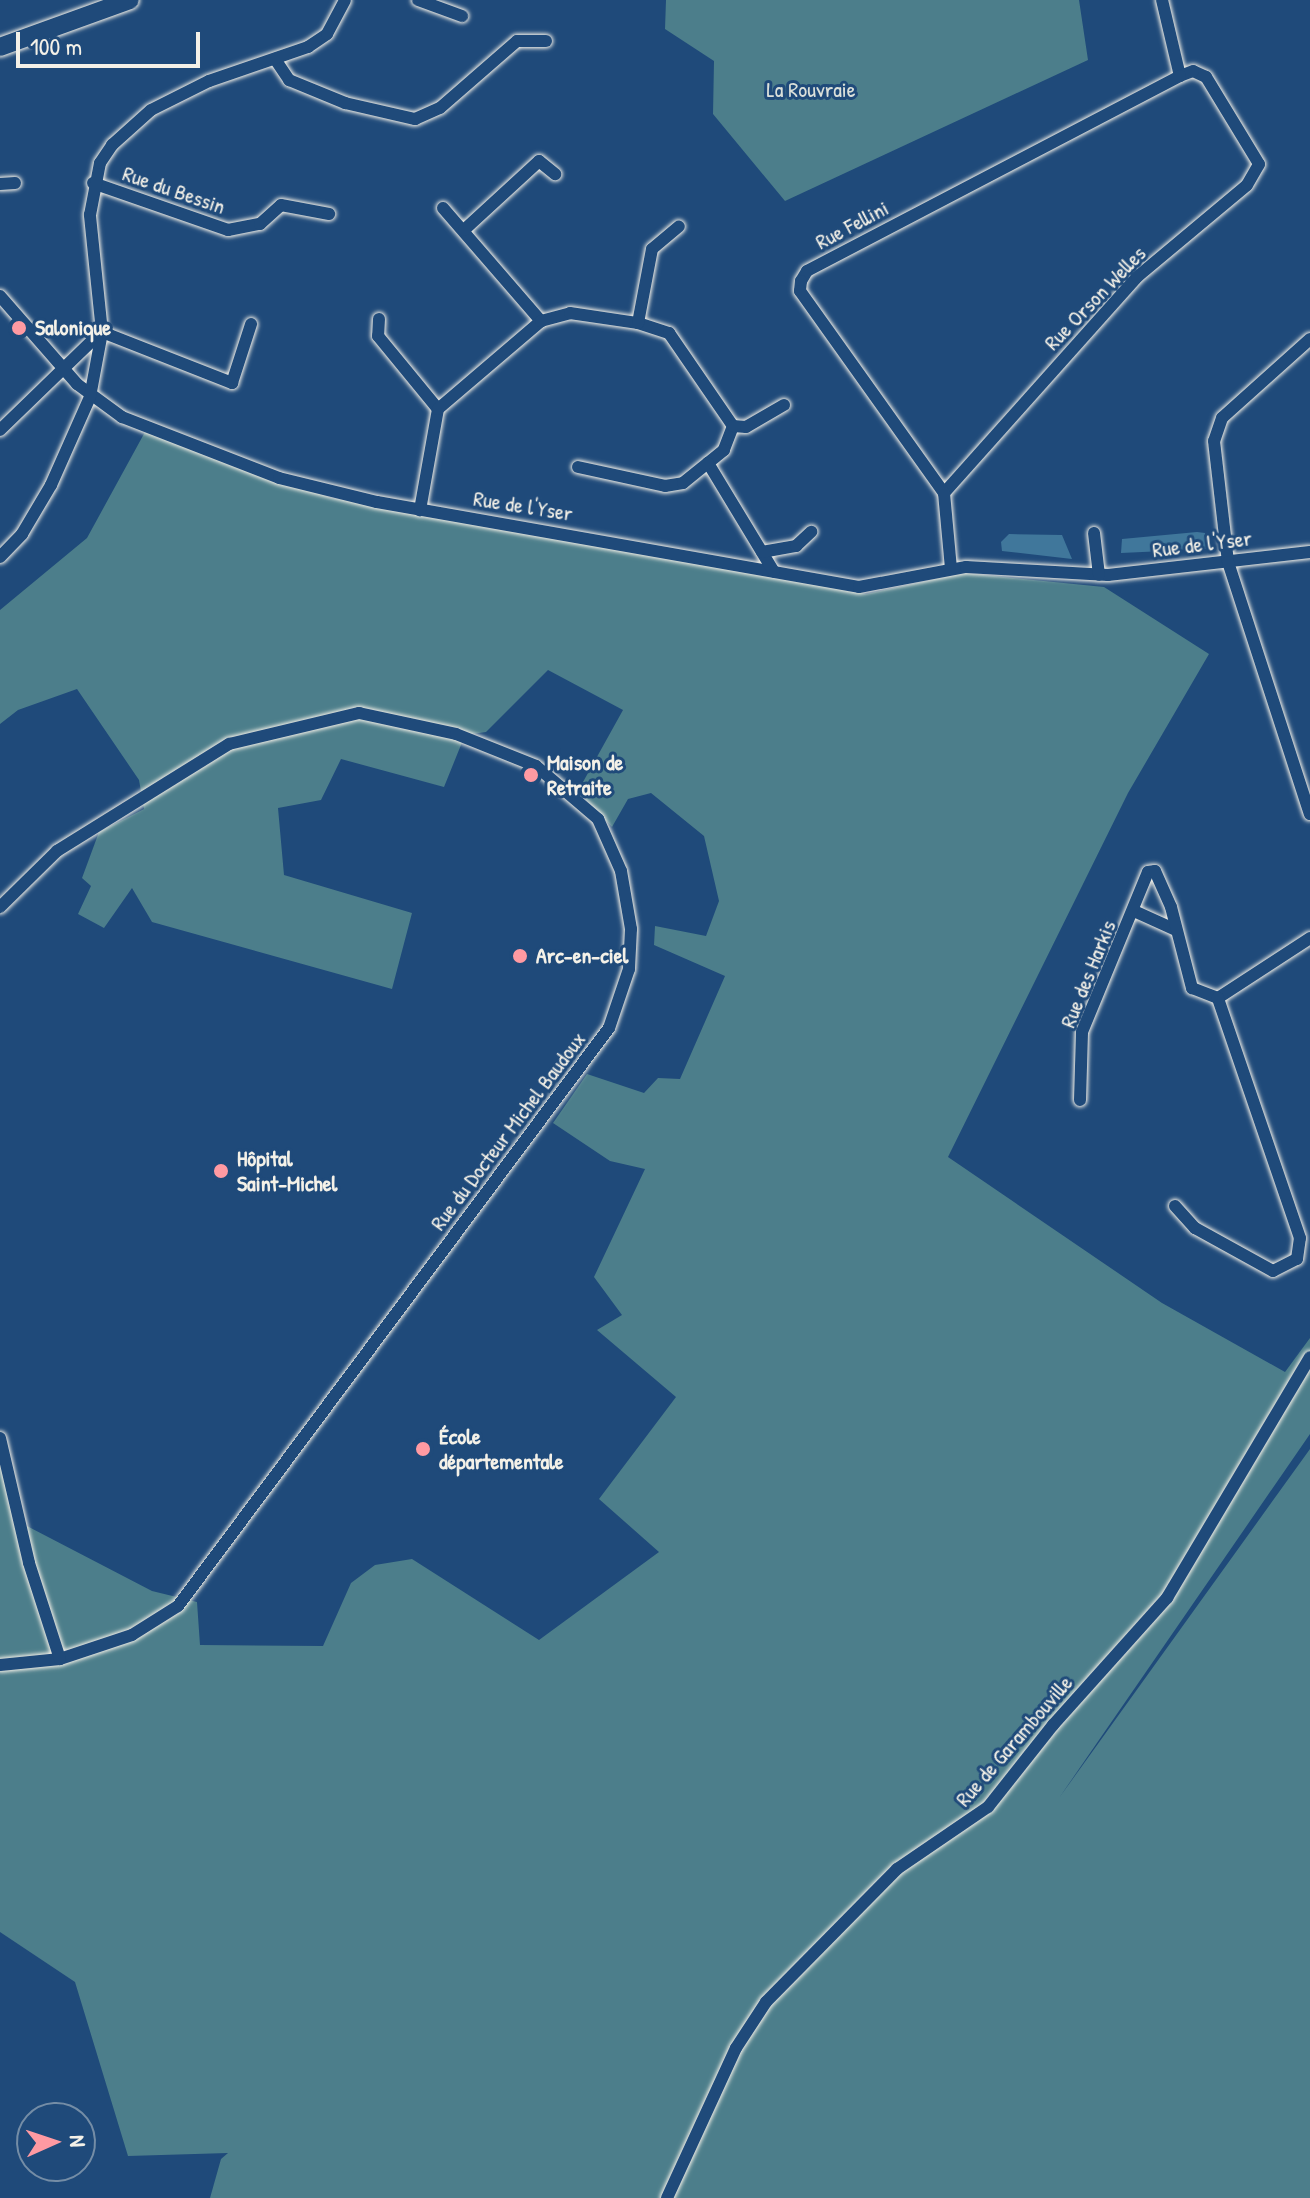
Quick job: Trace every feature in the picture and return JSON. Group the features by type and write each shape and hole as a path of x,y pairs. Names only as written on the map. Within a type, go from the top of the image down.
{"street":[{"path":"0,47 130,0"},
{"path":"0,557 22,534 51,485 90,397 102,332 90,215 93,183 112,145 151,110 209,81 277,62 327,34 345,0"},
{"path":"418,0 462,16"},
{"path":"1162,0 1180,76"},
{"path":"277,62 289,80 345,103 415,119 440,108 517,41 546,41"},
{"name":"Rue Orson Welles","path":"944,493 1137,277 1247,185 1259,164 1206,77 1193,71 1180,76"},
{"name":"Rue Fellini","path":"944,493 800,291 801,281 807,271 1180,76"},
{"path":"464,230 539,161 555,174"},
{"path":"0,184 15,183"},
{"name":"Rue du Bessin","path":"93,183 228,230 260,224 281,205 329,214"},
{"path":"443,208 541,321"},
{"path":"638,323 652,249 679,226"},
{"name":"Rue de l'Yser","path":"0,296 90,397 144,427 279,478 420,510 859,587 951,569 1099,575 1310,552"},
{"path":"420,510 438,409 541,321 570,313 638,323 669,333 733,426"},
{"path":"379,319 378,336 438,409"},
{"path":"102,332 232,383 251,324"},
{"path":"0,430 65,372 102,332"},
{"path":"1310,339 1217,425 1214,441 1228,562 1310,814"},
{"path":"733,426 746,427 784,405"},
{"path":"578,467 665,486 683,483 724,450 733,426"},
{"path":"708,463 774,572"},
{"path":"944,493 951,569"},
{"path":"762,552 796,546 811,532"},
{"path":"1094,533 1099,575"},
{"name":"Rue du Docteur Michel Baudoux","path":"0,907 57,851 229,744 359,713 456,734 536,766 598,819 621,871 631,929 629,969 609,1028 178,1606 132,1635 60,1659 0,1665"},
{"name":"Rue des Harkis","path":"1080,1100 1082,1032 1148,872 1155,871 1192,988 1218,998"},
{"name":"Rue des Harkis","path":"1134,911 1176,930"},
{"path":"1297,1259 1296,1225 1218,998 1310,938"},
{"path":"1175,1206 1195,1228 1273,1271 1297,1259"},
{"path":"1297,1259 1310,1267"},
{"name":"Rue de Garambouville","path":"667,2198 736,2048 766,2002 897,1869 988,1807 1053,1725 1167,1598 1310,1357"},
{"path":"0,1438 29,1563 60,1659"}],"green space":[{"name":"La Rouvraie","path":"666,0 1079,0 1088,60 785,201 713,114 714,61 665,29"},
{"path":"145,432 331,498 598,541 866,594 964,573 1104,587 1209,654 1128,793 948,1157 1162,1303 1285,1372 1310,1338 1310,1434 1059,1798 1310,1449 1310,2198 210,2198 221,2159 228,2153 128,2156 75,1982 0,1932 0,1440 25,1525 152,1591 197,1602 200,1645 323,1646 351,1583 375,1565 412,1559 539,1640 659,1552 599,1499 676,1397 597,1330 622,1315 594,1277 645,1169 610,1161 553,1123 587,1074 644,1093 658,1078 680,1079 725,976 654,945 655,926 706,936 719,901 704,836 651,793 628,799 612,827 578,791 623,710 548,670 486,732 465,735 444,787 341,759 321,800 278,808 284,875 412,913 392,989 152,922 132,888 104,928 78,914 91,886 82,878 99,832 144,809 139,780 77,689 18,710 0,724 0,610 87,538"}],"water":[{"path":"1205,533 1207,549 1121,553 1122,539"},
{"path":"1009,534 1062,535 1072,559 1002,551 1001,542"}],"place":[{"name":"Salonique","path":"19,328"},
{"name":"Maison de Retraite","path":"531,775"},
{"name":"Arc-en-ciel","path":"520,956"},
{"name":"Hôpital Saint-Michel","path":"221,1171"},
{"name":"École départementale","path":"423,1449"}]}
